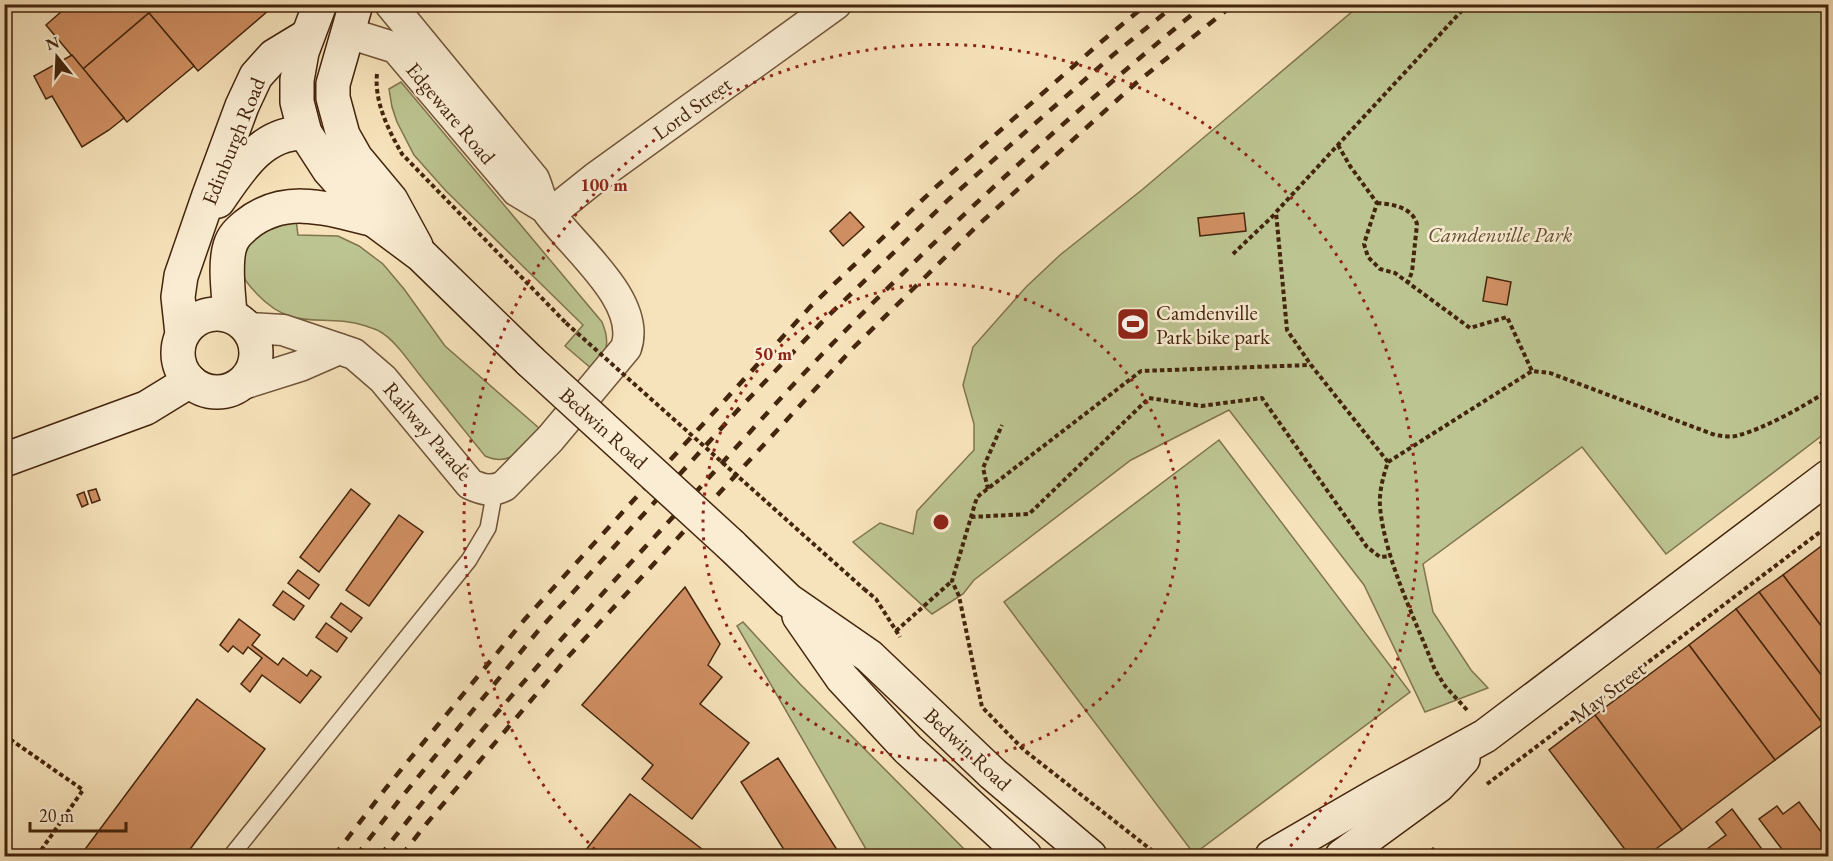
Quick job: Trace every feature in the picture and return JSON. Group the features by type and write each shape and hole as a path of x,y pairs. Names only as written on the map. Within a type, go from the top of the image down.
{"main road":[{"name":"Bedwin Road","path":"320,4 307,36 297,80 297,102 305,133 329,170 374,220 421,255 530,361 788,600 869,656 993,774 1090,856"},
{"name":"Bedwin Road","path":"352,19 333,84 333,98 343,135 356,158 391,200 421,255"},
{"name":"Edinburgh Road","path":"182,334 178,297 181,276 238,117 256,76 274,56 307,36"},
{"name":"Edinburgh Road","path":"197,232 232,179 263,146 275,137 292,132 305,133"},
{"name":"Edinburgh Road","path":"239,322 230,247 236,234 252,220 272,209 300,204 326,207 374,220"},
{"path":"217,314 239,322 254,339 256,358 249,376 240,385 217,392 205,391 190,381 179,366 178,344 182,334 191,323 203,316 217,314"},
{"path":"4,460 146,408 190,381"},
{"name":"May Street","path":"1272,856 1485,736 1828,477"},
{"name":"Bedwin Road","path":"788,600 842,678 908,749 1025,856"},
{"name":"May Street","path":"1342,856 1438,786 1485,736"}],"street":[{"name":"Edgeware Road","path":"390,4 437,79 501,156 534,179 548,211 613,290 626,317 628,332"},
{"name":"Lord Street","path":"548,211 836,4"},
{"name":"Edgeware Road","path":"352,19 437,79"},
{"name":"Edinburgh Road","path":"305,133 343,135"},
{"name":"Railway Parade","path":"239,322 283,330 354,354 383,379 470,484 484,490 495,490 504,486 550,440 626,348 628,332"},
{"path":"240,385 300,366 339,349"}],"lane":[{"path":"231,856 469,560 488,528 495,490"}],"path":[{"path":"1233,254 1276,212 1468,4"},
{"path":"381,102 388,128 402,154 566,323 876,599 901,639"},
{"path":"1338,146 1377,203 1395,205 1415,218 1417,224 1412,272 1407,282"},
{"path":"1377,203 1364,244 1368,257 1380,269 1395,273 1470,328 1507,317 1532,371"},
{"path":"1276,212 1287,330 1311,365 1388,462"},
{"path":"896,631 952,581 977,497 1141,371 1311,365"},
{"path":"1485,736 1435,670 1391,556 1380,507 1381,484 1388,462 1532,371 1550,373 1715,435 1728,437 1749,432 1807,404 1824,393 1828,386"},
{"path":"1824,393 1828,398"},
{"path":"971,517 1029,514 1149,398 1201,406 1262,398 1367,547 1380,557 1391,556"},
{"path":"988,489 983,468 1002,425"},
{"name":"May Street","path":"1485,785 1828,526"},
{"path":"952,581 958,596 982,707 1024,750 1159,856"},
{"path":"4,735 83,790 37,856"},
{"path":"4,753 13,741"}],"green space":[{"name":"Camdenville Park","path":"1360,5 1828,5 1828,431 1666,554 1582,447 1423,564 1433,612 1471,670 1488,688 1425,712 1364,585 1229,410 1131,460 974,580 963,594 932,614 853,542 880,523 913,534 917,511 974,450 974,424 963,385 973,347 1026,287 1060,255 1143,189"},
{"path":"401,82 602,322 606,347 592,369 565,346 583,325 446,191 414,155 392,107 389,89"},
{"path":"296,220 298,235 338,236 359,246 383,264 445,346 539,428 516,454 503,459 485,456 401,351 379,331 350,322 297,318 284,314 257,294 246,282 242,271 248,247 260,235"},
{"path":"1219,440 1410,692 1194,854 1004,602"},
{"path":"743,622 800,684 971,856 870,856 737,626"}],"building":[{"path":"70,4 158,5 83,69 46,25"},
{"path":"159,4 276,4 198,71 149,13"},
{"path":"149,13 194,66 127,122 83,69"},
{"path":"72,55 124,118 82,147 52,96 46,99 34,76"},
{"path":"850,212 864,227 843,246 830,231"},
{"path":"1244,213 1246,231 1200,236 1198,218"},
{"path":"1487,277 1511,282 1507,305 1483,301"},
{"path":"96,489 100,500 92,503 88,491"},
{"path":"351,489 370,504 319,572 300,557"},
{"path":"84,492 88,504 82,507 77,495"},
{"path":"399,515 423,532 369,606 346,590"},
{"path":"1828,541 1828,635 1783,575"},
{"path":"298,570 319,585 309,599 288,583"},
{"path":"1783,575 1828,635 1828,684 1759,592"},
{"path":"685,587 720,644 708,665 722,677 700,704 749,743 692,819 642,779 653,765 582,705"},
{"path":"283,591 304,606 294,620 273,605"},
{"path":"1759,592 1828,684 1828,720 1823,724 1736,609"},
{"path":"341,603 362,618 351,632 331,617"},
{"path":"1736,609 1823,724 1775,760 1689,645"},
{"path":"239,619 260,635 252,645 278,665 283,658 307,676 311,670 321,677 300,703 262,675 250,692 241,684 262,658 248,647 243,654 233,646 228,652 220,645"},
{"path":"326,623 347,638 337,652 316,637"},
{"path":"1689,645 1775,760 1682,830 1595,715"},
{"path":"197,699 265,749 185,856 80,856"},
{"path":"1595,715 1682,830 1646,856 1630,856 1549,750"},
{"path":"778,758 841,856 788,856 741,782"},
{"path":"630,794 711,856 581,856"},
{"path":"1799,802 1828,841 1828,856 1787,856 1759,819 1777,806 1783,814"},
{"path":"1732,809 1767,856 1713,856 1707,849 1726,835 1716,822"},
{"path":"1433,848 1440,856 1423,856"}],"railway":[{"path":"334,856 386,788 525,619 810,307 937,186 1147,4"},
{"path":"356,856 538,631 736,412 824,320 949,199 1113,55 1176,4"},
{"path":"380,856 528,677 823,354 930,247 1019,164 1205,4"},
{"path":"401,856 567,658 854,347 977,226 1136,83 1234,4"}],"place":[{"name":"Camdenville Park bike park","path":"1133,324"}]}
